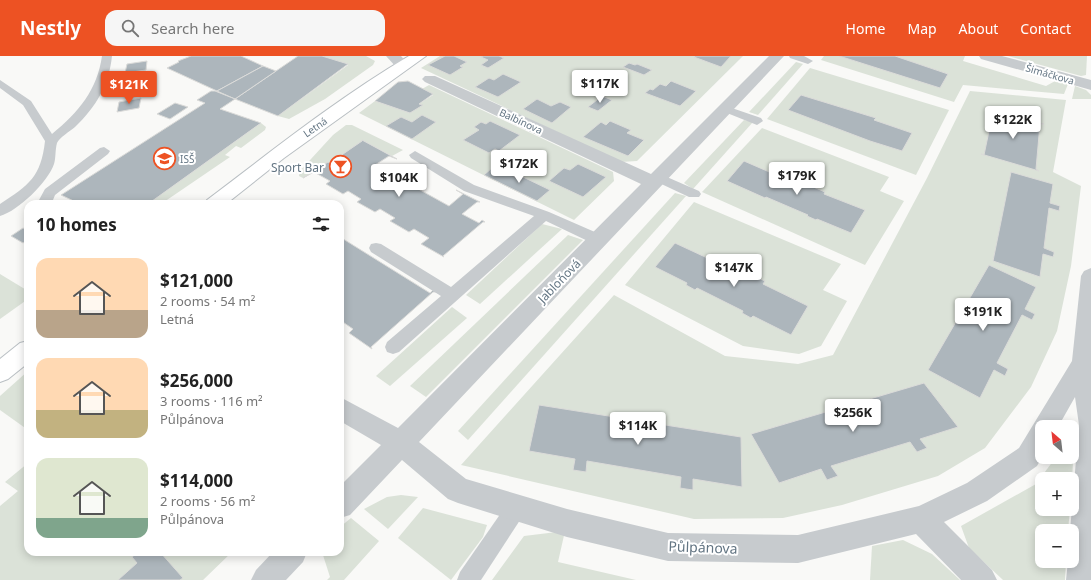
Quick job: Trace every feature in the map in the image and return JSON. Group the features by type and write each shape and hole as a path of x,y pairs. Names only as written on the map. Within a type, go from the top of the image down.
{"street":[{"name":"Letná","path":"219,200 398,61 419,56"},
{"name":"Šimáčkova","path":"986,56 1091,85"},
{"name":"Jabloňová","path":"344,500 657,181 726,109 773,57"},
{"name":"Balbínova","path":"430,79 657,181"},
{"path":"1091,276 1087,365 1091,423"},
{"path":"0,372 24,353"},
{"path":"1050,420 1087,365"},
{"name":"Půlpánova","path":"344,410 401,443 458,490 567,523 668,547 798,549 922,518 977,492 1028,457 1035,445"},
{"path":"1081,580 1091,427"},
{"path":"922,518 982,580"},
{"path":"266,580 289,556"}],"lane":[{"path":"0,211 29,190 38,180 46,168 51,141 72,123 93,99 106,73 107,56"},
{"path":"794,56 808,61"},
{"path":"0,83 27,103 51,141"},
{"path":"726,109 757,120"},
{"path":"46,200 50,192 104,151"},
{"path":"415,155 469,188 544,215 599,240"},
{"path":"657,181 694,194"},
{"path":"393,347 544,215"},
{"path":"376,248 452,295"},
{"path":"468,580 517,508"}],"shaded area":[{"path":"322,56 366,56 375,61 373,65 325,99 289,119 278,116 348,65"},
{"path":"440,56 743,56 637,161 621,162 421,68"},
{"path":"824,56 965,56 963,61 1046,86 1057,80 1068,84 1064,94 963,85 954,102 821,60"},
{"path":"1008,56 1087,56 1086,75 1081,76"},
{"path":"796,62 803,64 758,115 749,112"},
{"path":"810,68 949,110 916,175 767,119"},
{"path":"429,85 613,172 614,181 574,220 359,113 375,101 410,113 422,105 419,104 433,95 422,89"},
{"path":"1075,86 1086,90 1091,95 1091,99 1072,99"},
{"path":"970,91 1066,100 1053,172 1081,186 1071,266 1057,331 1031,387 985,448 938,476 842,505 783,518 694,519 461,465 614,295 725,356 798,364 833,355 927,178"},
{"path":"744,120 753,122 693,189 684,183"},
{"path":"261,123 266,127 265,130 241,148 236,146 225,155 230,157 167,200 154,200"},
{"path":"346,125 352,125 403,150 392,156 362,140 330,163 328,162 303,178 299,176 300,171 333,135"},
{"path":"762,128 889,177 880,191 904,201 865,265 702,192"},
{"path":"675,193 686,196 468,440 458,431"},
{"path":"694,202 841,264 823,290 847,301 821,346 799,354 743,346 625,285"},
{"path":"542,224 562,229 480,304 466,295"},
{"path":"568,235 583,240 426,397 410,386"},
{"path":"0,274 24,289 24,302 0,319"},
{"path":"452,307 467,318 390,386 376,376"},
{"path":"24,375 24,427 0,410 0,396"},
{"path":"1051,464 1073,464 1072,472 1045,472"},
{"path":"24,466 24,556 228,556 203,580 0,580 0,506 18,491 5,482"},
{"path":"1035,485 1035,516 1069,516 1069,524 1035,524 1035,568 1066,568 1065,580 1003,580 969,548 961,526"},
{"path":"401,495 418,497 388,529 364,509 387,497"},
{"path":"423,508 487,525 483,537 451,580 398,538"},
{"path":"351,518 379,541 344,580 327,580 330,577 323,556 344,556 344,524"},
{"path":"565,531 558,562 636,580 492,580 524,536"},
{"path":"903,540 932,554 960,580 870,580 872,546"}],"building":[{"path":"191,56 241,56 263,66 217,91 167,68 179,62 178,61"},
{"path":"298,56 322,56 348,64 278,116 235,99"},
{"path":"445,56 454,56 467,62 460,66 463,67 450,75 428,65"},
{"path":"499,56 504,58 488,68 481,65 488,60 481,57"},
{"path":"731,56 721,67 694,57"},
{"path":"839,56 895,56 948,74 940,88"},
{"path":"147,61 146,70 125,73 127,64"},
{"path":"629,63 635,65 637,64 652,70 644,75 623,67"},
{"path":"263,66 276,71 235,99 217,91"},
{"path":"503,74 521,82 498,97 475,87 489,78 494,80"},
{"path":"144,79 143,88 121,91 123,82"},
{"path":"408,81 433,94 419,104 423,105 410,113 375,101 398,82"},
{"path":"671,81 696,91 680,106 645,93 650,89 653,90 660,84 666,86"},
{"name":"ISŠ","path":"211,91 215,91 235,99 220,109 261,123 154,200 72,200 61,195 205,103 197,100"},
{"path":"801,95 876,118 874,120 912,133 902,151 870,141 788,110"},
{"path":"602,96 612,100 598,111 588,107"},
{"path":"141,98 139,108 117,112 119,102"},
{"path":"537,99 551,106 560,102 571,107 552,123 523,109"},
{"path":"175,103 188,107 170,119 157,114"},
{"path":"990,110 1044,124 1040,124 1036,169 1039,171 984,155 993,112"},
{"path":"422,115 436,122 412,139 386,126 401,117 412,122"},
{"path":"490,121 520,135 499,151 495,149 489,153 463,140 479,130 474,127 481,122 486,124"},
{"path":"610,121 631,130 627,133 644,140 628,156 583,137 601,122 606,125"},
{"path":"362,140 397,159 389,156 375,165 449,206 463,194 456,190 480,202 477,202 462,214 479,223 482,220 485,222 483,222 443,256 444,257 421,244 429,238 414,229 409,232 390,221 395,218 380,209 375,212 357,202 361,199 348,191 343,194 326,184 330,181 314,172 303,178 328,162 330,163"},
{"path":"744,161 781,177 783,174 825,192 824,194 865,210 851,233 817,219 816,220 807,216 808,215 727,181"},
{"path":"578,164 606,177 583,197 549,181 564,168 570,170"},
{"path":"492,168 501,173 503,171 518,178 521,176 550,190 537,201 484,175"},
{"path":"1011,172 1053,184 1050,203 1060,206 1059,211 1049,208 1044,248 1054,252 1054,254 1053,257 1043,254 1040,277 993,261"},
{"path":"23,228 24,228 23,243 11,236"},
{"path":"344,239 430,293 433,290 437,292 433,292 371,347 372,349 349,333 353,329 344,323"},
{"path":"675,243 716,262 718,259 765,281 763,284 808,306 791,335 753,316 751,318 742,313 743,311 697,288 695,290 686,285 687,283 655,267"},
{"path":"989,265 1036,287 1025,309 1035,314 1032,320 1022,315 997,363 1008,369 1005,376 994,370 980,398 928,370"},
{"path":"924,383 958,427 920,439 927,448 917,452 910,442 831,466 838,476 827,480 821,469 779,483 751,434"},
{"path":"539,405 741,437 742,487 693,479 693,490 680,488 681,477 587,461 586,472 573,470 575,459 529,451"},
{"path":"164,556 183,578 180,580 118,580 137,563 132,557"}],"place":[{"name":"ISŠ","path":"164,159"},
{"name":"Sport Bar","path":"340,167"}]}
